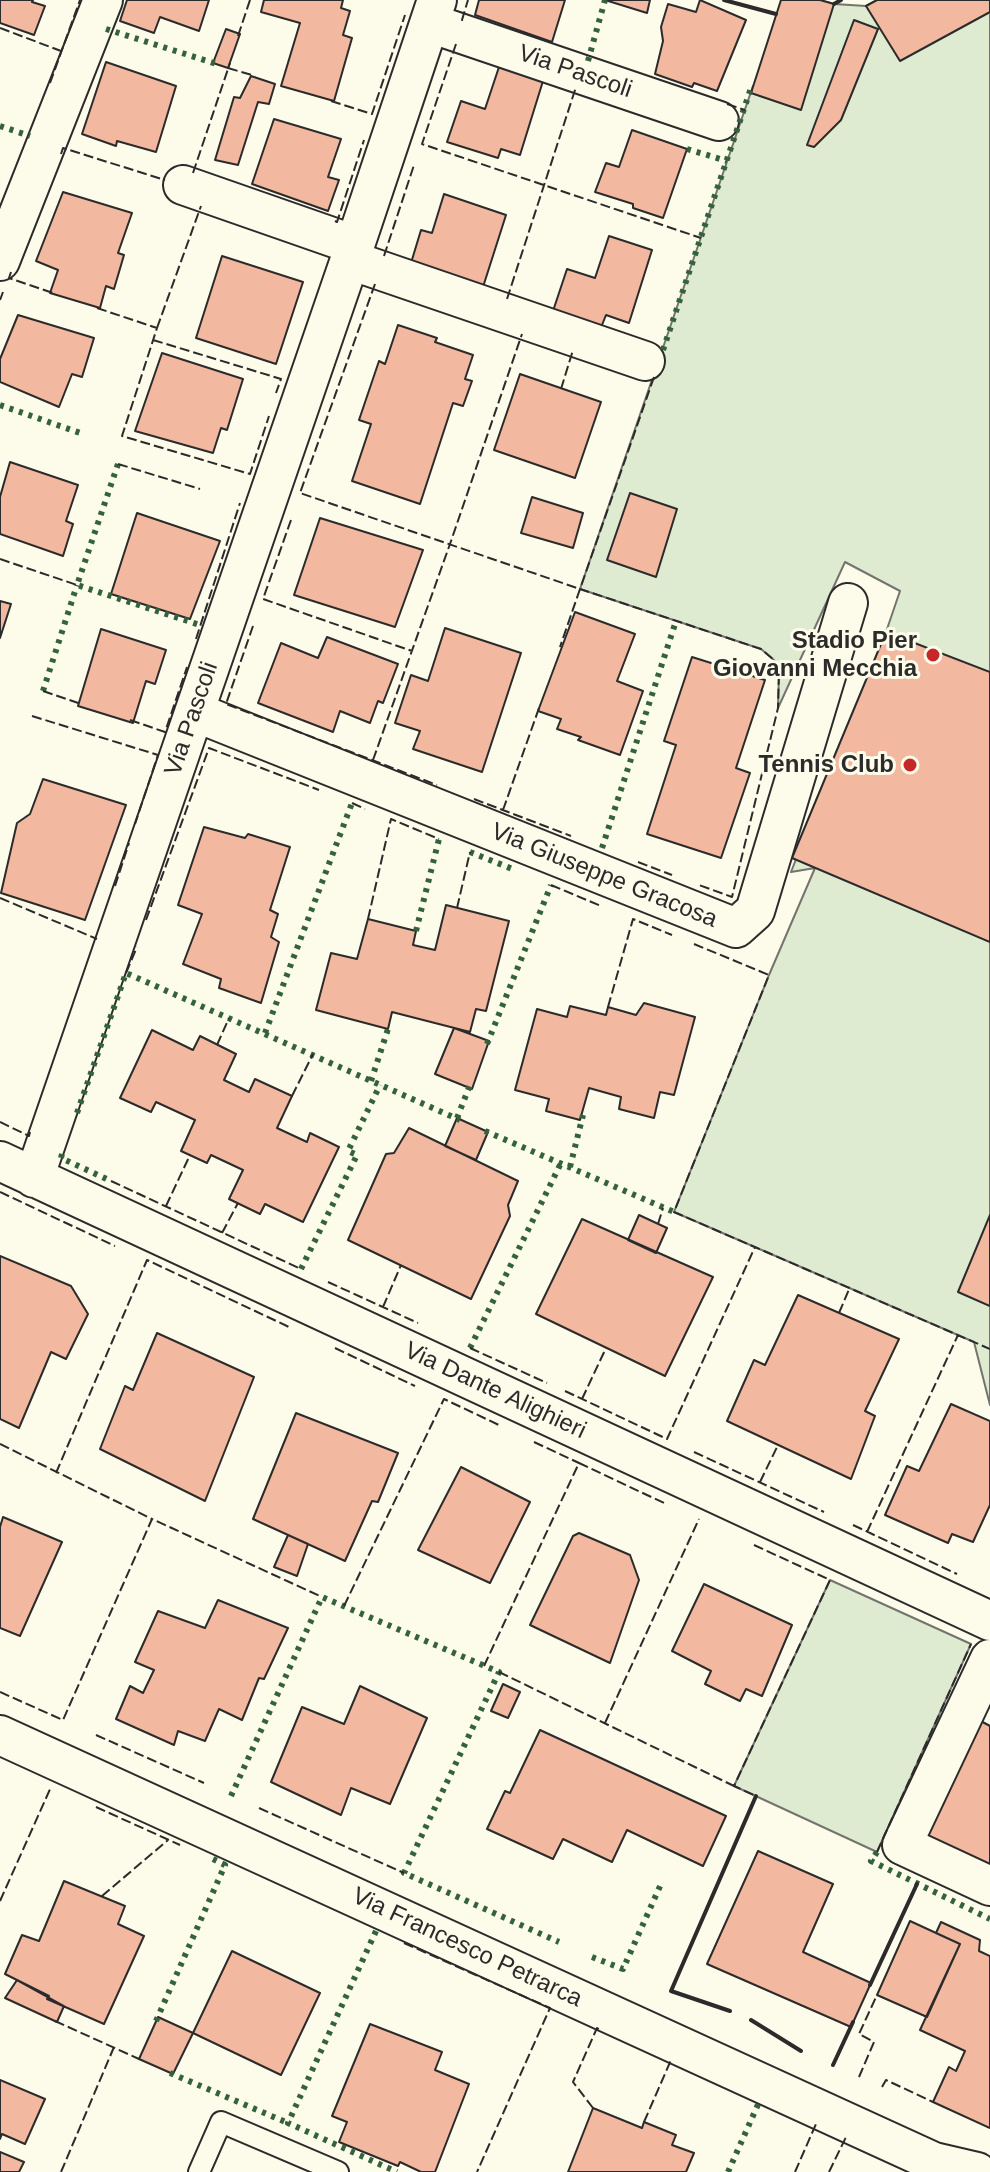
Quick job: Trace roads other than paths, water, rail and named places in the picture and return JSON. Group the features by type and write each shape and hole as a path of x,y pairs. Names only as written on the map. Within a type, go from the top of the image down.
{"street":[{"path":"0,261 103,0"},
{"name":"Via Pascoli","path":"34,1178 434,11 719,121"},
{"path":"183,185 645,361"},
{"name":"Via Giuseppe Gracosa","path":"195,712 736,928 755,911 848,603"},
{"name":"Via Dante Alighieri","path":"0,1161 990,1621"},
{"path":"990,1659 902,1845 990,1886"},
{"name":"Via Francesco Petrarca","path":"0,1735 939,2167 977,2172"}],"lane":[{"path":"199,2172 221,2122 338,2172"}],"place":[{"name":"Stadio Pier Giovanni Mecchia","path":"933,655"},
{"name":"Tennis Club","path":"910,765"}]}
